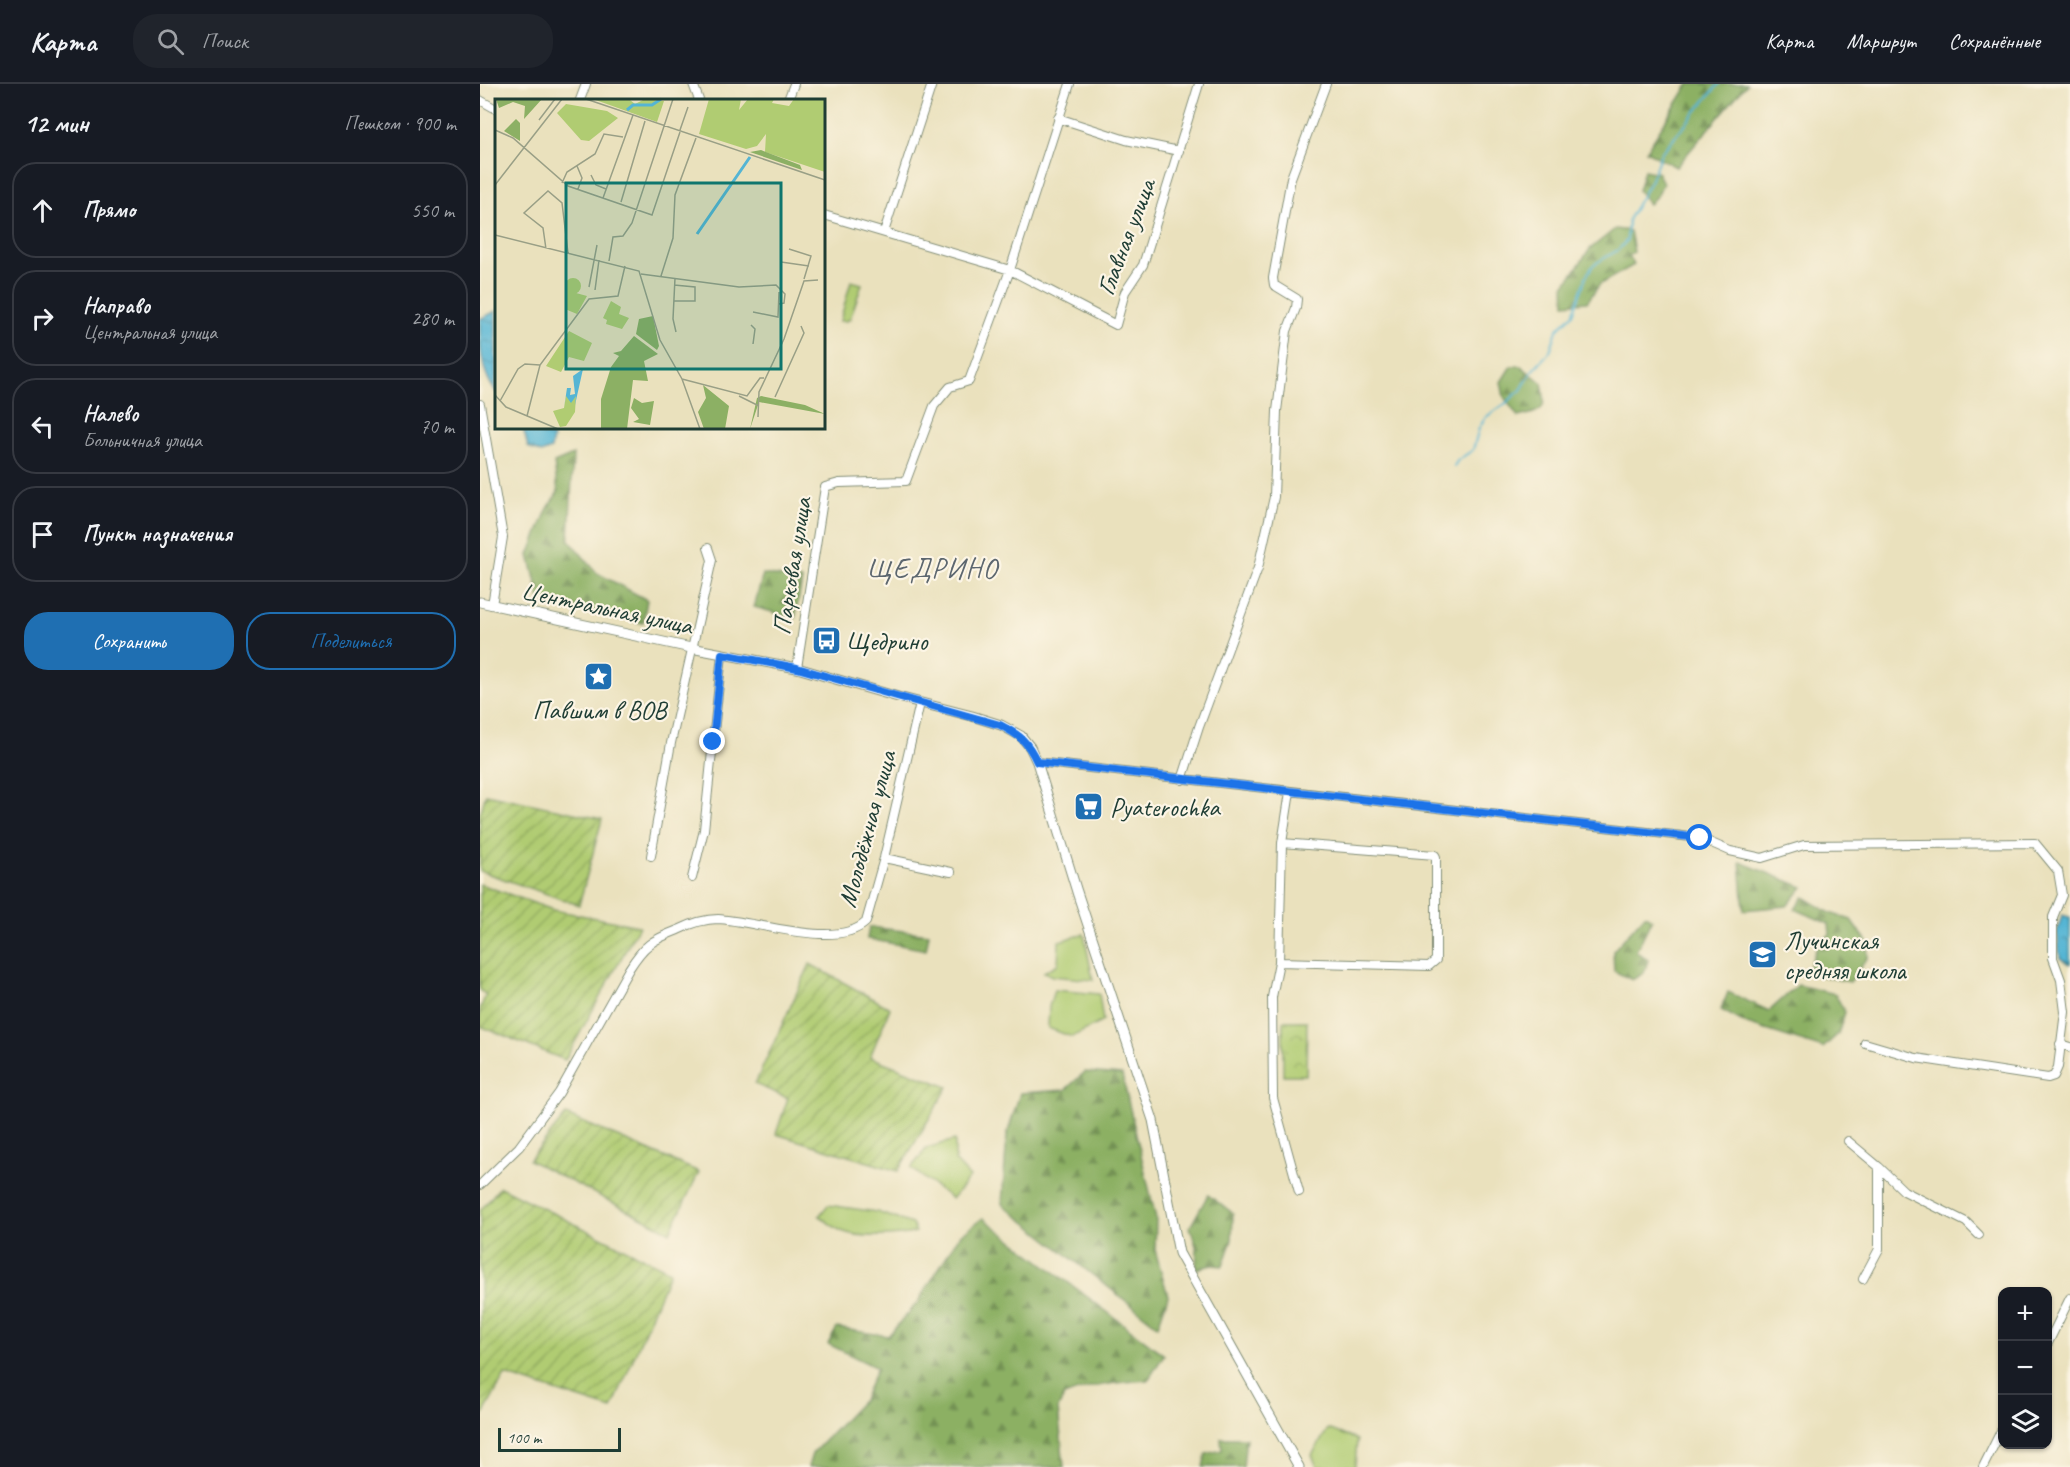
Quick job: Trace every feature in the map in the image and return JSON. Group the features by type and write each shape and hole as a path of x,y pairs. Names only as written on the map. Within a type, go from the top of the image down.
{"street":[{"path":"579,99 586,84"},
{"path":"693,84 699,99"},
{"path":"789,99 794,84"},
{"path":"884,232 932,84"},
{"path":"825,214 1010,270 1070,84"},
{"name":"Главная улица","path":"1010,270 1116,325 1125,292 1143,265 1199,84"},
{"path":"1182,780 1198,727 1258,568 1274,497 1277,418 1287,331 1297,299 1274,285 1273,278 1291,178 1326,84"},
{"path":"480,100 495,108"},
{"path":"1058,118 1126,140 1179,151"},
{"name":"Парковая улица","path":"797,668 825,487 840,483 906,481 934,406 950,387 969,381 1010,270"},
{"path":"480,404 503,537 492,605"},
{"path":"651,856 671,743 712,560 708,548"},
{"name":"Центральная улица","path":"480,602 692,648 797,668 1000,725 1021,736 1030,747 1037,762 1153,1120 1179,1253 1299,1467"},
{"path":"693,879 704,830 722,654"},
{"name":"Молодёжная улица","path":"480,1185 519,1147 559,1093 629,969 641,950 654,939 716,919 823,935 849,933 866,922 884,858 920,703"},
{"path":"1037,762 1700,838 1730,850 1762,858 1804,844 2035,843 2058,871 2066,897 2053,917 2053,958 2066,979 2065,1012 2058,1067 2054,1076 2048,1078 1916,1058 1865,1043"},
{"path":"1290,792 1281,843 1279,962 1272,997 1273,1098 1299,1192"},
{"path":"1279,962 1428,966 1436,960 1435,855 1281,843"},
{"path":"884,858 951,873"},
{"path":"2060,1044 2070,1047"},
{"path":"1848,1141 1904,1191 1966,1222 1979,1235"},
{"path":"1863,1279 1879,1250 1879,1167"},
{"path":"2049,1341 2070,1298"},
{"path":"1983,1467 1998,1437"}],"green space":[{"path":"1689,84 1747,84 1676,167 1646,151"},
{"path":"1644,170 1658,173 1663,183 1658,194 1649,204 1638,190"},
{"path":"1615,229 1630,231 1634,252 1628,256 1634,265 1600,284 1587,302 1565,304 1564,286 1590,249"},
{"path":"851,281 862,284 850,319 840,321"},
{"path":"1511,366 1521,366 1542,383 1544,399 1542,408 1538,411 1518,417 1504,397 1501,382"},
{"path":"573,455 569,540 597,573 647,600 643,623 540,599 529,555 547,510 558,492 554,463"},
{"path":"763,574 802,580 795,618 754,607"},
{"path":"486,794 602,819 579,905 480,871 480,814"},
{"path":"1740,862 1803,887 1787,906 1744,910"},
{"path":"480,884 553,910 639,926 565,1060 480,1026 480,1009 486,995 480,990"},
{"path":"1804,897 1830,913 1851,920 1867,941 1868,957 1850,982 1807,973 1817,947 1830,934 1829,924 1795,909"},
{"path":"1645,915 1652,919 1636,951 1648,960 1644,973 1632,980 1614,971 1613,951"},
{"path":"869,927 929,934 926,950 867,939"},
{"path":"1084,934 1093,980 1052,976 1044,972 1058,964 1059,941"},
{"path":"810,964 890,1008 870,1057 948,1087 898,1171 776,1134 788,1098 755,1084"},
{"path":"1798,985 1835,994 1845,1012 1838,1034 1823,1048 1747,1024 1721,1010 1728,992 1769,1011"},
{"path":"1054,990 1099,994 1103,1021 1072,1037 1048,1028 1049,1007"},
{"path":"1283,1021 1307,1021 1306,1075 1283,1075"},
{"path":"1085,1072 1122,1075 1156,1218 1155,1250 1168,1296 1158,1326 1002,1204 1007,1135 1020,1093 1065,1090"},
{"path":"566,1115 699,1172 670,1232 529,1160"},
{"path":"955,1140 955,1161 970,1177 952,1199 911,1168 927,1148"},
{"path":"500,1187 670,1271 612,1409 505,1375 480,1420 480,1211"},
{"path":"1208,1195 1233,1213 1232,1239 1223,1266 1212,1265 1196,1269 1197,1249 1190,1227"},
{"path":"828,1205 877,1212 912,1224 916,1232 880,1236 844,1232 819,1216"},
{"path":"983,1218 1164,1355 1148,1380 1105,1385 1064,1396 1058,1409 1064,1467 808,1467 812,1454 863,1400 877,1368 828,1344 837,1328 888,1336 918,1302 959,1236"},
{"path":"1328,1429 1357,1440 1355,1467 1317,1467 1312,1455"},
{"path":"1221,1438 1246,1438 1243,1467 1203,1467 1206,1454 1222,1450"}],"water":[{"path":"495,312 495,390 484,367 480,319"},
{"path":"523,429 548,429 553,438 551,449 541,453 528,447"},
{"path":"2062,915 2070,917 2070,964 2060,958 2057,932"}],"waterway":[{"path":"1454,466 1458,460 1473,450 1479,428 1486,417 1521,390 1533,370 1550,351 1557,330 1573,314 1586,277 1593,265 1618,250 1627,240 1628,220 1650,182 1661,153 1719,84"}],"place":[{"name":"Щедрино","path":"826,641"},
{"name":"Павшим в ВОВ","path":"599,676"},
{"name":"Pyaterochka","path":"1089,807"},
{"name":"Лучинская средняя школа","path":"1763,955"}],"district":[{"name":"ЩЕДРИНО","path":"933,568"}],"route":[{"path":"713,742 722,654 797,668 1000,725 1021,736 1030,747 1037,762 1700,838"}]}
